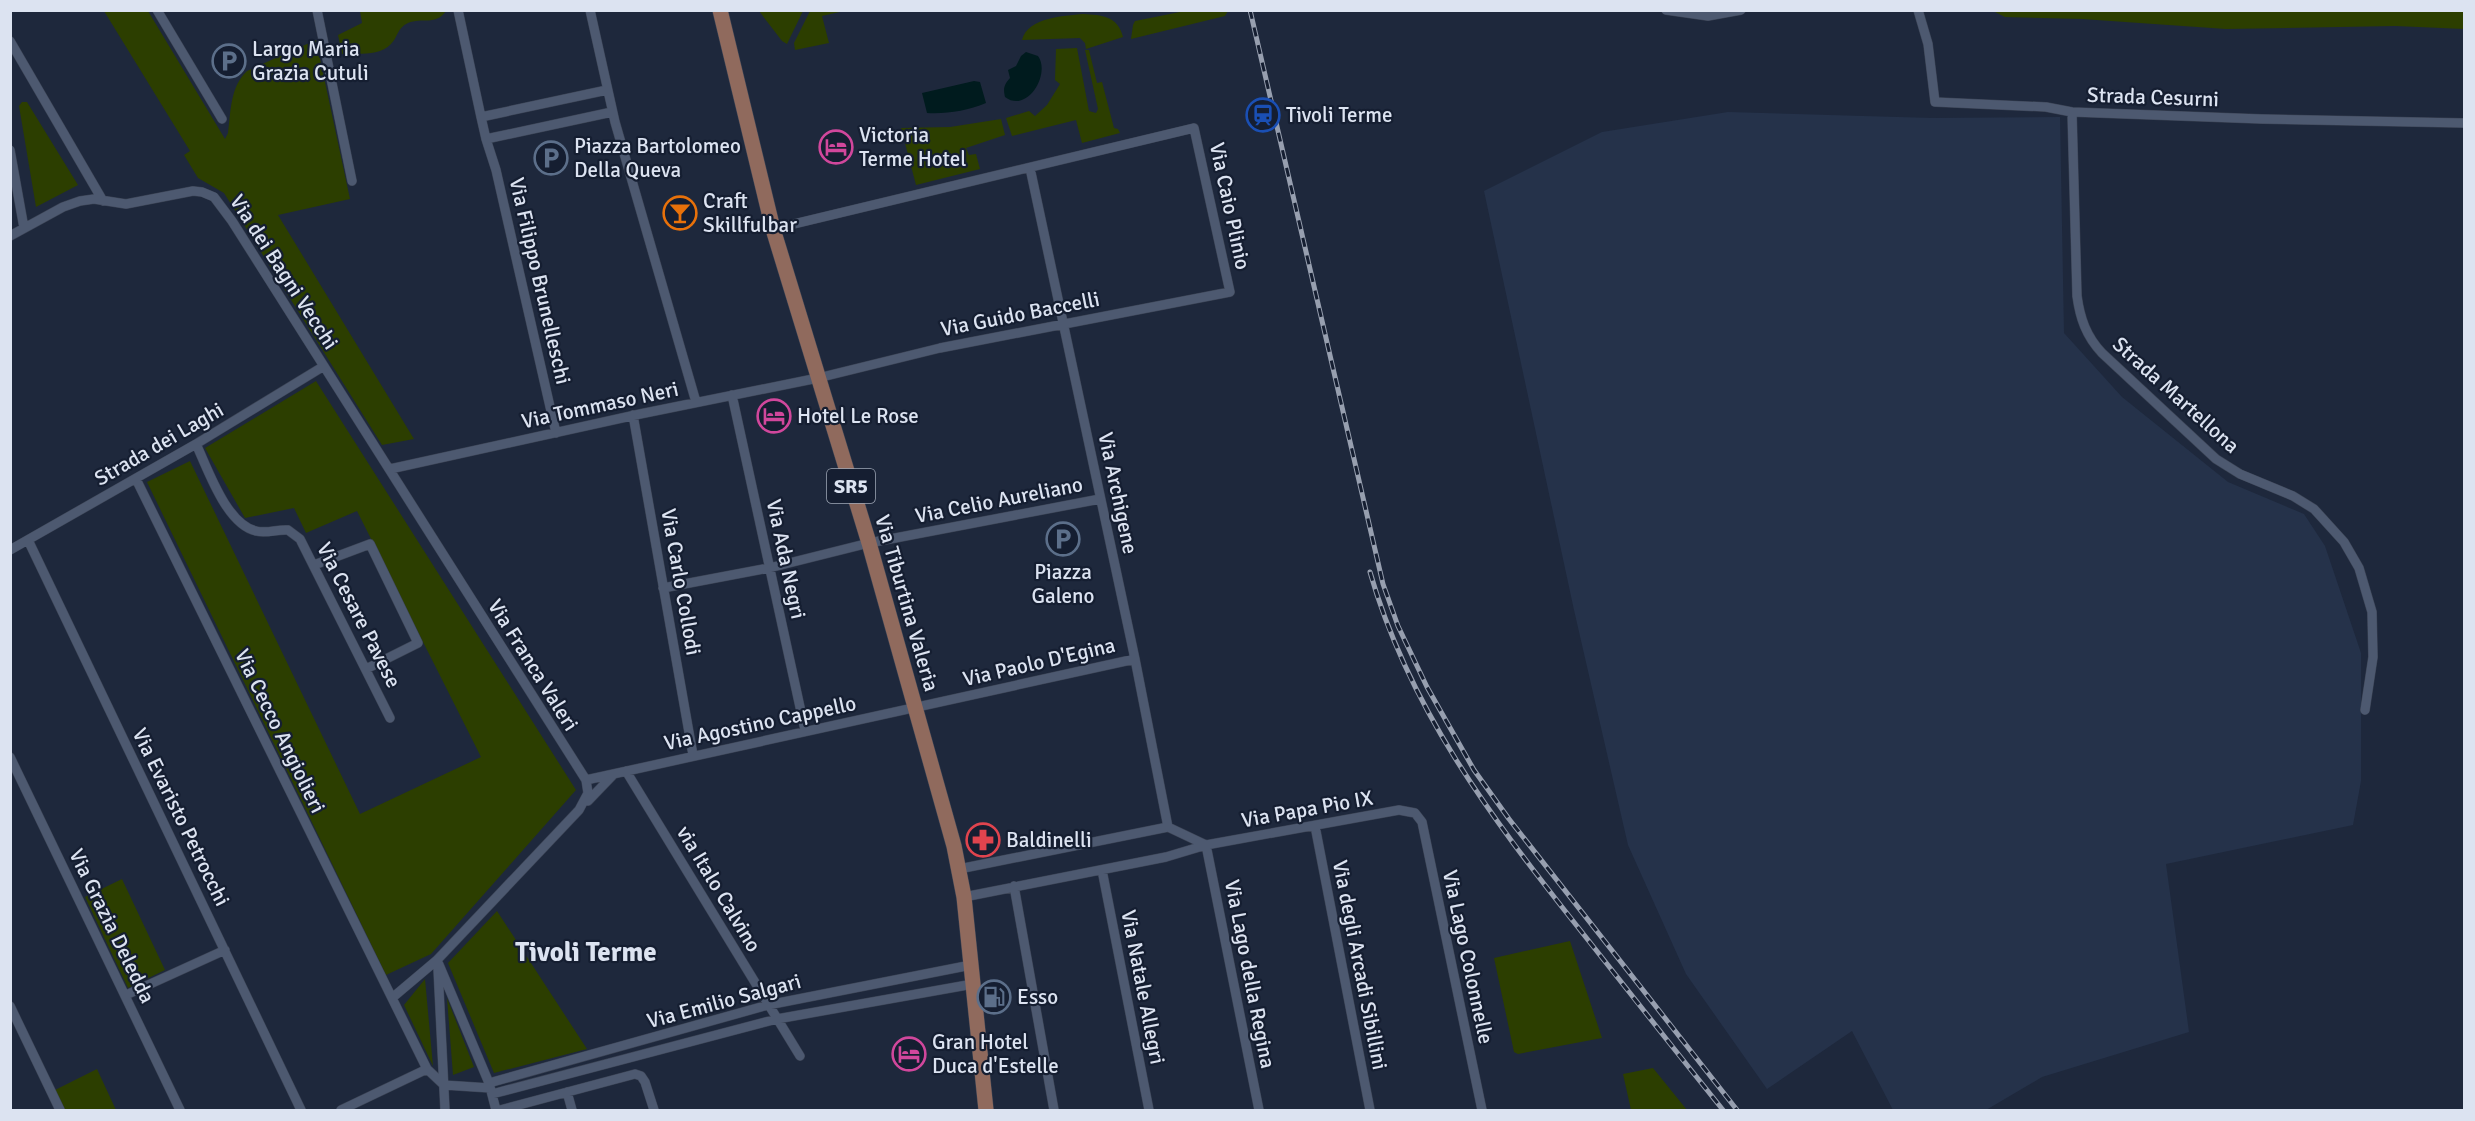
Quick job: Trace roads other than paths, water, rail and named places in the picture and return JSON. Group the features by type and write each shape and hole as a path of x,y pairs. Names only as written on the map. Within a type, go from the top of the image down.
{"main road":[{"name":"Via Tiburtina Valeria","path":"720,10 773,229 869,543 959,868 974,984 986,1110"}],"street":[{"path":"157,10 222,119"},
{"path":"317,10 352,181"},
{"path":"458,10 486,139 612,112"},
{"path":"590,10 612,112 696,402"},
{"path":"1666,10 1708,16 1741,10"},
{"name":"Strada Cesurni","path":"1918,10 1929,52 1935,102 2046,107 2072,112 2464,123"},
{"path":"10,41 103,201"},
{"path":"481,117 607,90"},
{"name":"Strada Martellona","path":"2072,112 2077,296 2088,335 2102,353 2216,459 2240,474 2293,496 2314,509 2344,542 2359,568 2372,612 2373,657 2365,710"},
{"name":"Via Caio Plinio","path":"1030,168 1194,128 1230,292"},
{"name":"Via Filippo Brunelleschi","path":"486,139 496,170 556,433"},
{"path":"10,150 24,228"},
{"path":"773,229 1030,168"},
{"name":"Via Archigene","path":"1030,168 1135,659 1168,827"},
{"name":"Via dei Bagni Vecchi","path":"10,236 74,203 89,200 126,204 197,191 214,197 232,221 324,366"},
{"name":"Via Guido Baccelli","path":"818,378 940,348 1230,292"},
{"name":"Strada dei Laghi","path":"10,550 196,444 324,366"},
{"name":"Via Franca Valeri","path":"324,366 586,780"},
{"name":"Via Tommaso Neri","path":"390,469 633,415 818,378"},
{"name":"Via Ada Negri","path":"732,395 806,730"},
{"name":"Via Carlo Collodi","path":"633,415 693,755"},
{"name":"Via Cesare Pavese","path":"196,444 224,501 237,520 249,529 259,532 284,530 292,532 300,539 390,718"},
{"name":"Via Cecco Angiolieri","path":"136,478 427,1069"},
{"name":"Via Celio Aureliano","path":"663,588 769,568 869,543 1100,499"},
{"name":"Via Evaristo Petrocchi","path":"28,540 301,1110"},
{"path":"314,565 370,544 418,643 366,669"},
{"name":"Via Paolo D'Egina","path":"915,708 1135,659"},
{"name":"Via Agostino Cappello","path":"586,780 806,730 915,708"},
{"name":"Via Grazia Deledda","path":"10,757 180,1110"},
{"name":"via Italo Calvino","path":"626,771 801,1056"},
{"path":"392,999 437,960 613,775"},
{"path":"579,810 588,793 586,780"},
{"name":"Via Papa Pio IX","path":"963,897 1173,855 1206,845 1399,810 1415,813"},
{"name":"Via Lago Colonnelle","path":"1415,813 1422,822 1482,1110"},
{"name":"Via degli Arcadi Sibillini","path":"1315,826 1370,1110"},
{"path":"959,868 1168,827 1206,845"},
{"name":"Via Lago della Regina","path":"1206,845 1259,1110"},
{"name":"Via Natale Allegri","path":"1102,870 1149,1110"},
{"path":"1014,886 1054,1110"},
{"path":"126,996 225,950"},
{"path":"437,960 445,1110"},
{"path":"437,960 490,1088 496,1110"},
{"name":"Via Emilio Salgari","path":"490,1088 768,1005 971,965"},
{"name":"Via Emilio Salgari","path":"490,1088 777,1019 974,984"},
{"path":"10,1006 60,1110"},
{"path":"340,1110 427,1069 444,1085 490,1088"},
{"path":"500,1110 629,1075 641,1076 654,1110"},
{"path":"567,1092 572,1110"}],"railway":[{"path":"1250,10 1383,584 1398,626 1427,687 1474,770 1509,819 1737,1110"},
{"path":"1370,572 1387,622 1407,669 1430,715 1484,802 1545,885 1723,1110"}],"place":[{"name":"Largo Maria Grazia Cutuli","path":"229,61"},
{"name":"Tivoli Terme","path":"1263,115"},
{"name":"Victoria Terme Hotel","path":"836,147"},
{"name":"Piazza Bartolomeo Della Queva","path":"551,158"},
{"name":"Craft Skillfulbar","path":"680,213"},
{"name":"Hotel Le Rose","path":"774,416"},
{"name":"Piazza Galeno","path":"1063,539"},
{"name":"Baldinelli","path":"983,840"},
{"name":"Esso","path":"994,997"},
{"name":"Gran Hotel Duca d'Estelle","path":"909,1054"}],"district":[{"name":"Tivoli Terme","path":"586,952"}]}
